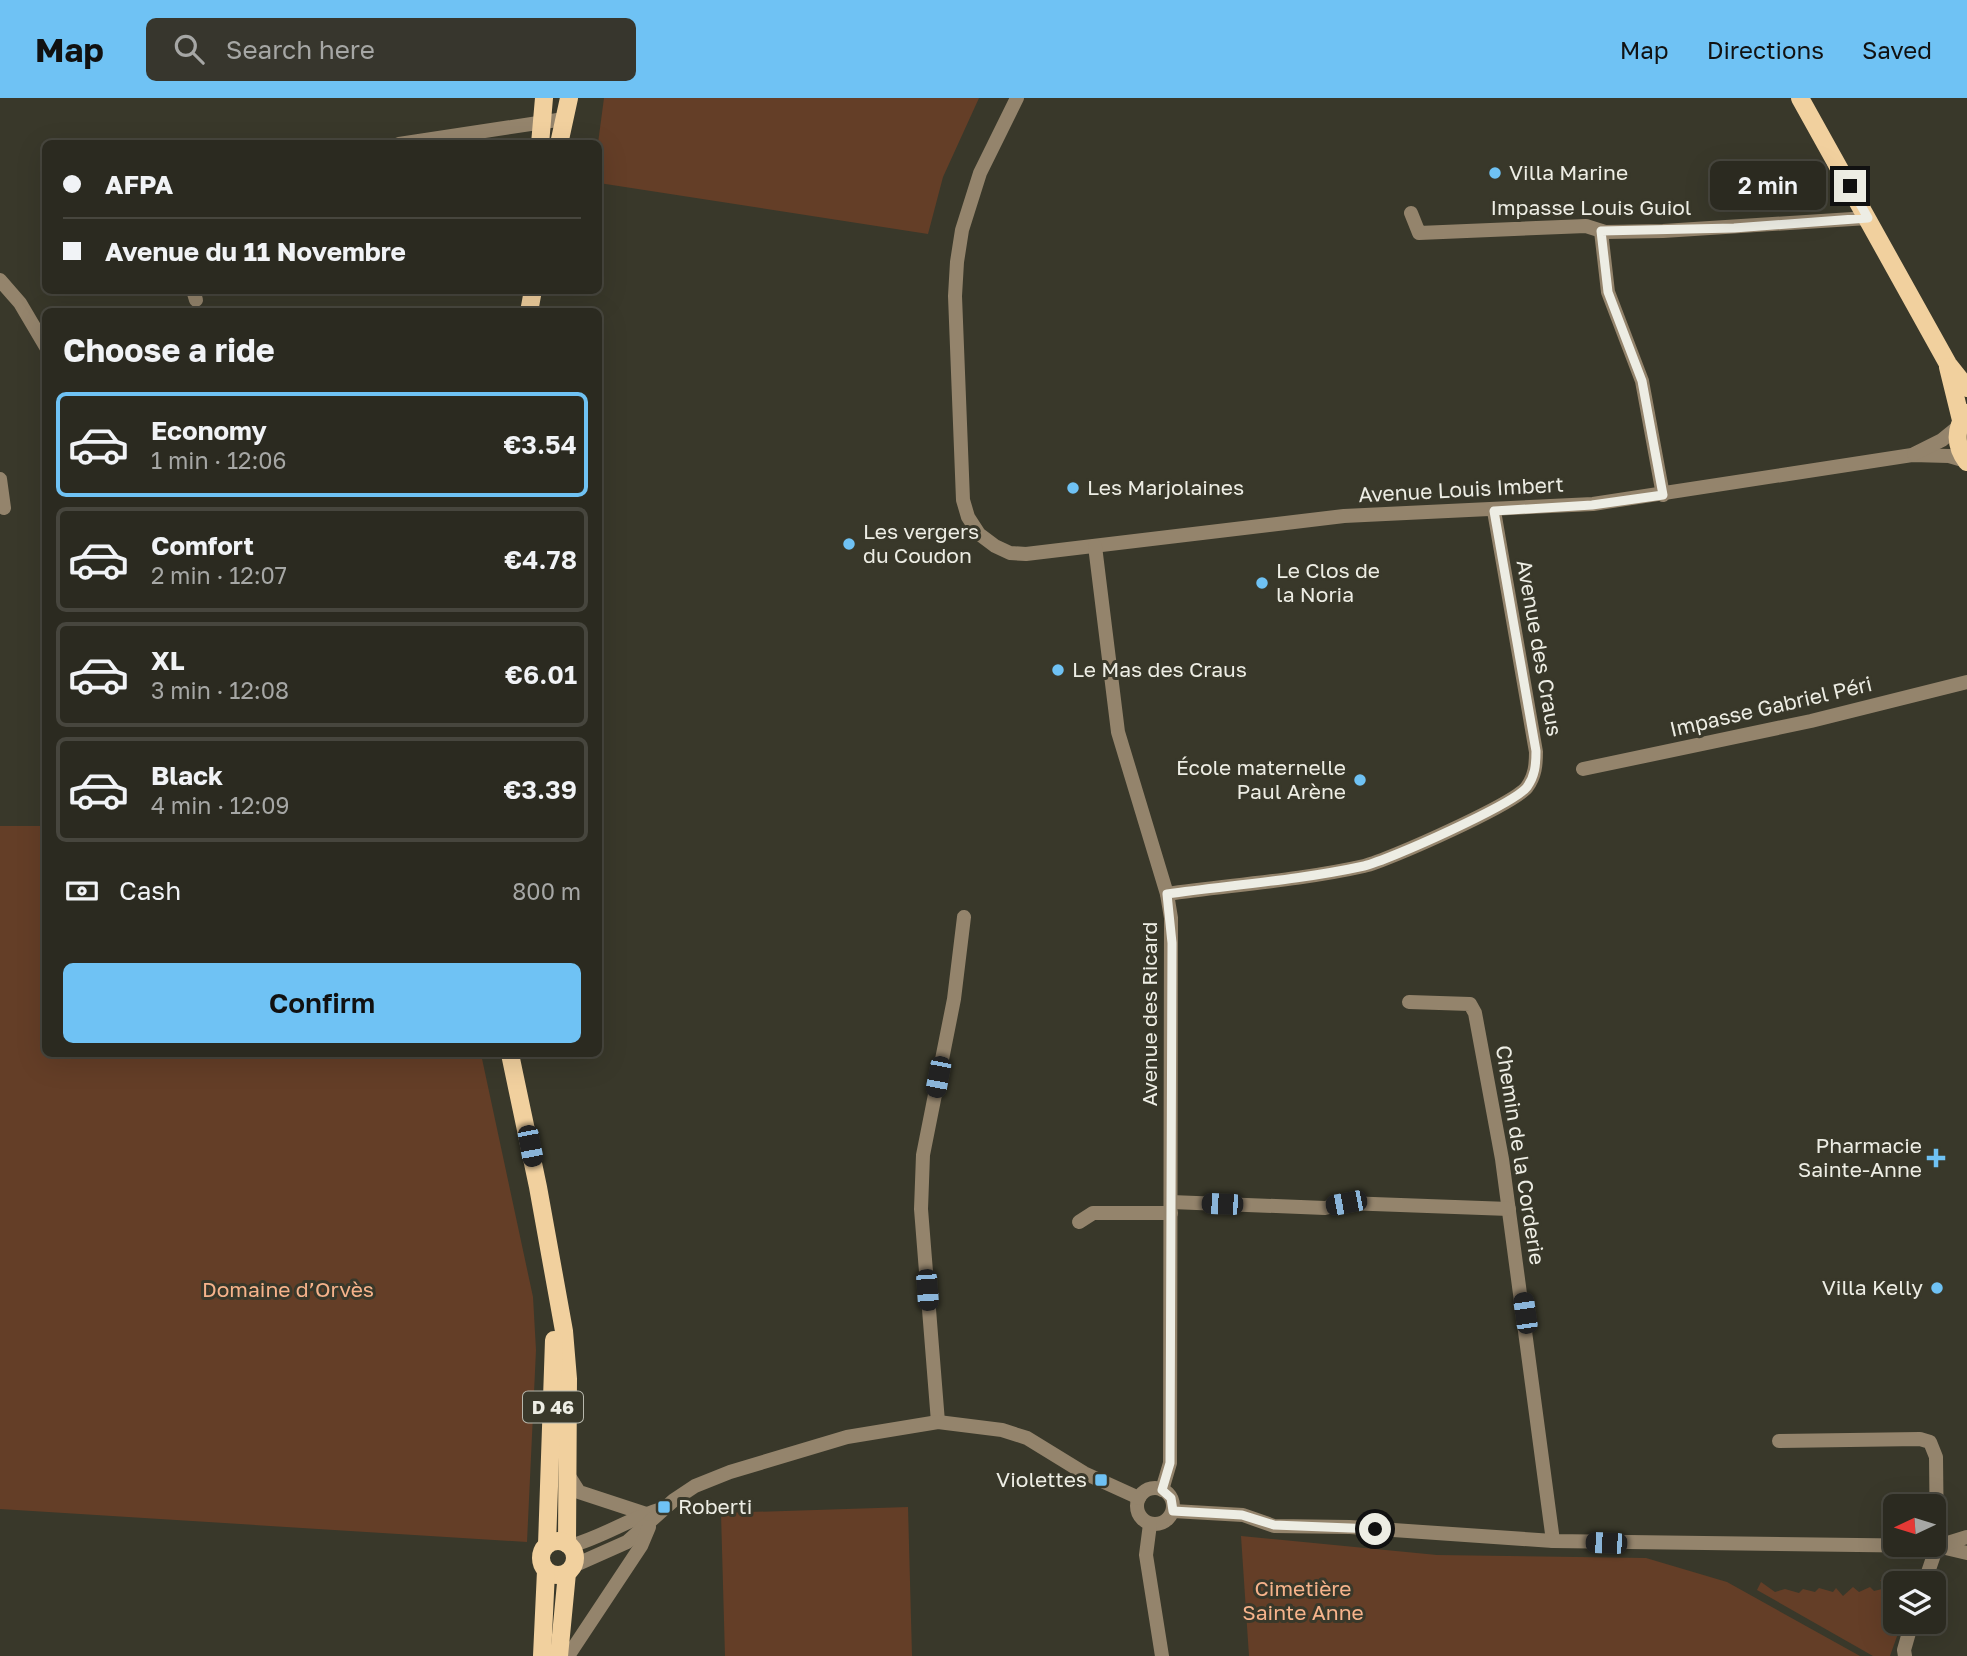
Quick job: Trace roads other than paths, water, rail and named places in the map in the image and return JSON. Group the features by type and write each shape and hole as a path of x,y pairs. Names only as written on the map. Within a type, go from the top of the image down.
{"main road":[{"path":"540,140 544,98"},
{"path":"560,140 569,98"},
{"path":"1800,98 1948,364 1967,388"},
{"path":"1948,364 1962,420 1958,445 1967,462"},
{"name":"D 46","path":"511,1057 538,1187 565,1345 568,1545"},
{"name":"D 46","path":"547,1545 554,1379 551,1270"},
{"path":"542,1656 546,1571 541,1555 547,1545 560,1541 568,1545 575,1555 570,1569 559,1656"},
{"path":"546,1571 560,1576 570,1569"}],"street":[{"name":"Avenue Louis Imbert","path":"1017,98 979,173 970,200 961,241 955,296 963,500 968,517 979,534 1010,553 1095,546 1344,516 1592,505 1912,455 1949,456 1967,462"},
{"path":"425,140 564,119"},
{"name":"Impasse Louis Guiol","path":"1411,213 1419,233 1586,226 1601,231 1742,227 1868,218"},
{"path":"1601,231 1608,292 1642,381 1663,495"},
{"path":"0,280 20,303 42,340"},
{"name":"Avenue Louis Imbert","path":"1912,455 1942,440 1962,420"},
{"path":"0,479 4,508"},
{"name":"Avenue des Craus","path":"1167,894 1363,866 1396,855 1526,789 1536,770 1536,751 1494,511"},
{"name":"Avenue des Ricard","path":"1095,546 1118,732 1167,894 1172,943 1170,1463 1162,1490"},
{"name":"Impasse Gabriel Péri","path":"1583,769 1811,721 1967,682"},
{"path":"938,1422 921,1209 923,1155 954,999 964,917"},
{"name":"Chemin de la Corderie","path":"1409,1002 1461,1002 1470,1004 1475,1013 1509,1209 1553,1541"},
{"path":"1079,1222 1093,1213 1171,1207 1509,1209"},
{"path":"570,1569 615,1549 648,1519 695,1486 730,1472 847,1437 938,1422 1002,1430 1027,1438 1084,1473 1139,1497"},
{"path":"1779,1441 1920,1439 1930,1442 1936,1457 1936,1494"},
{"path":"567,1473 579,1492 648,1519"},
{"path":"1147,1490 1162,1490 1171,1498 1173,1511 1161,1524 1150,1524 1138,1513 1139,1497 1147,1490"},
{"path":"1173,1511 1242,1515 1274,1525 1350,1527 1553,1541 1883,1545"},
{"path":"568,1545 603,1537 648,1519"},
{"path":"568,1656 641,1546 648,1519"},
{"path":"1150,1524 1146,1555 1162,1656"},
{"path":"1946,1543 1967,1537"},
{"path":"1946,1548 1967,1553"},
{"path":"1905,1656 1909,1634"}],"place":[{"name":"Villa Marine","path":"1495,173"},
{"name":"Les Marjolaines","path":"1073,488"},
{"name":"Les vergers du Coudon","path":"849,544"},
{"name":"Le Clos de la Noria","path":"1262,583"},
{"name":"Le Mas des Craus","path":"1058,670"},
{"name":"École maternelle Paul Arène","path":"1360,780"},
{"name":"Pharmacie Sainte-Anne","path":"1936,1158"},
{"name":"Villa Kelly","path":"1937,1288"},
{"name":"Violettes","path":"1101,1480"},
{"name":"Roberti","path":"664,1507"}],"park label":[{"name":"Domaine d’Orvès","path":"288,1290"},
{"name":"Cimetière Sainte Anne","path":"1303,1601"}]}
